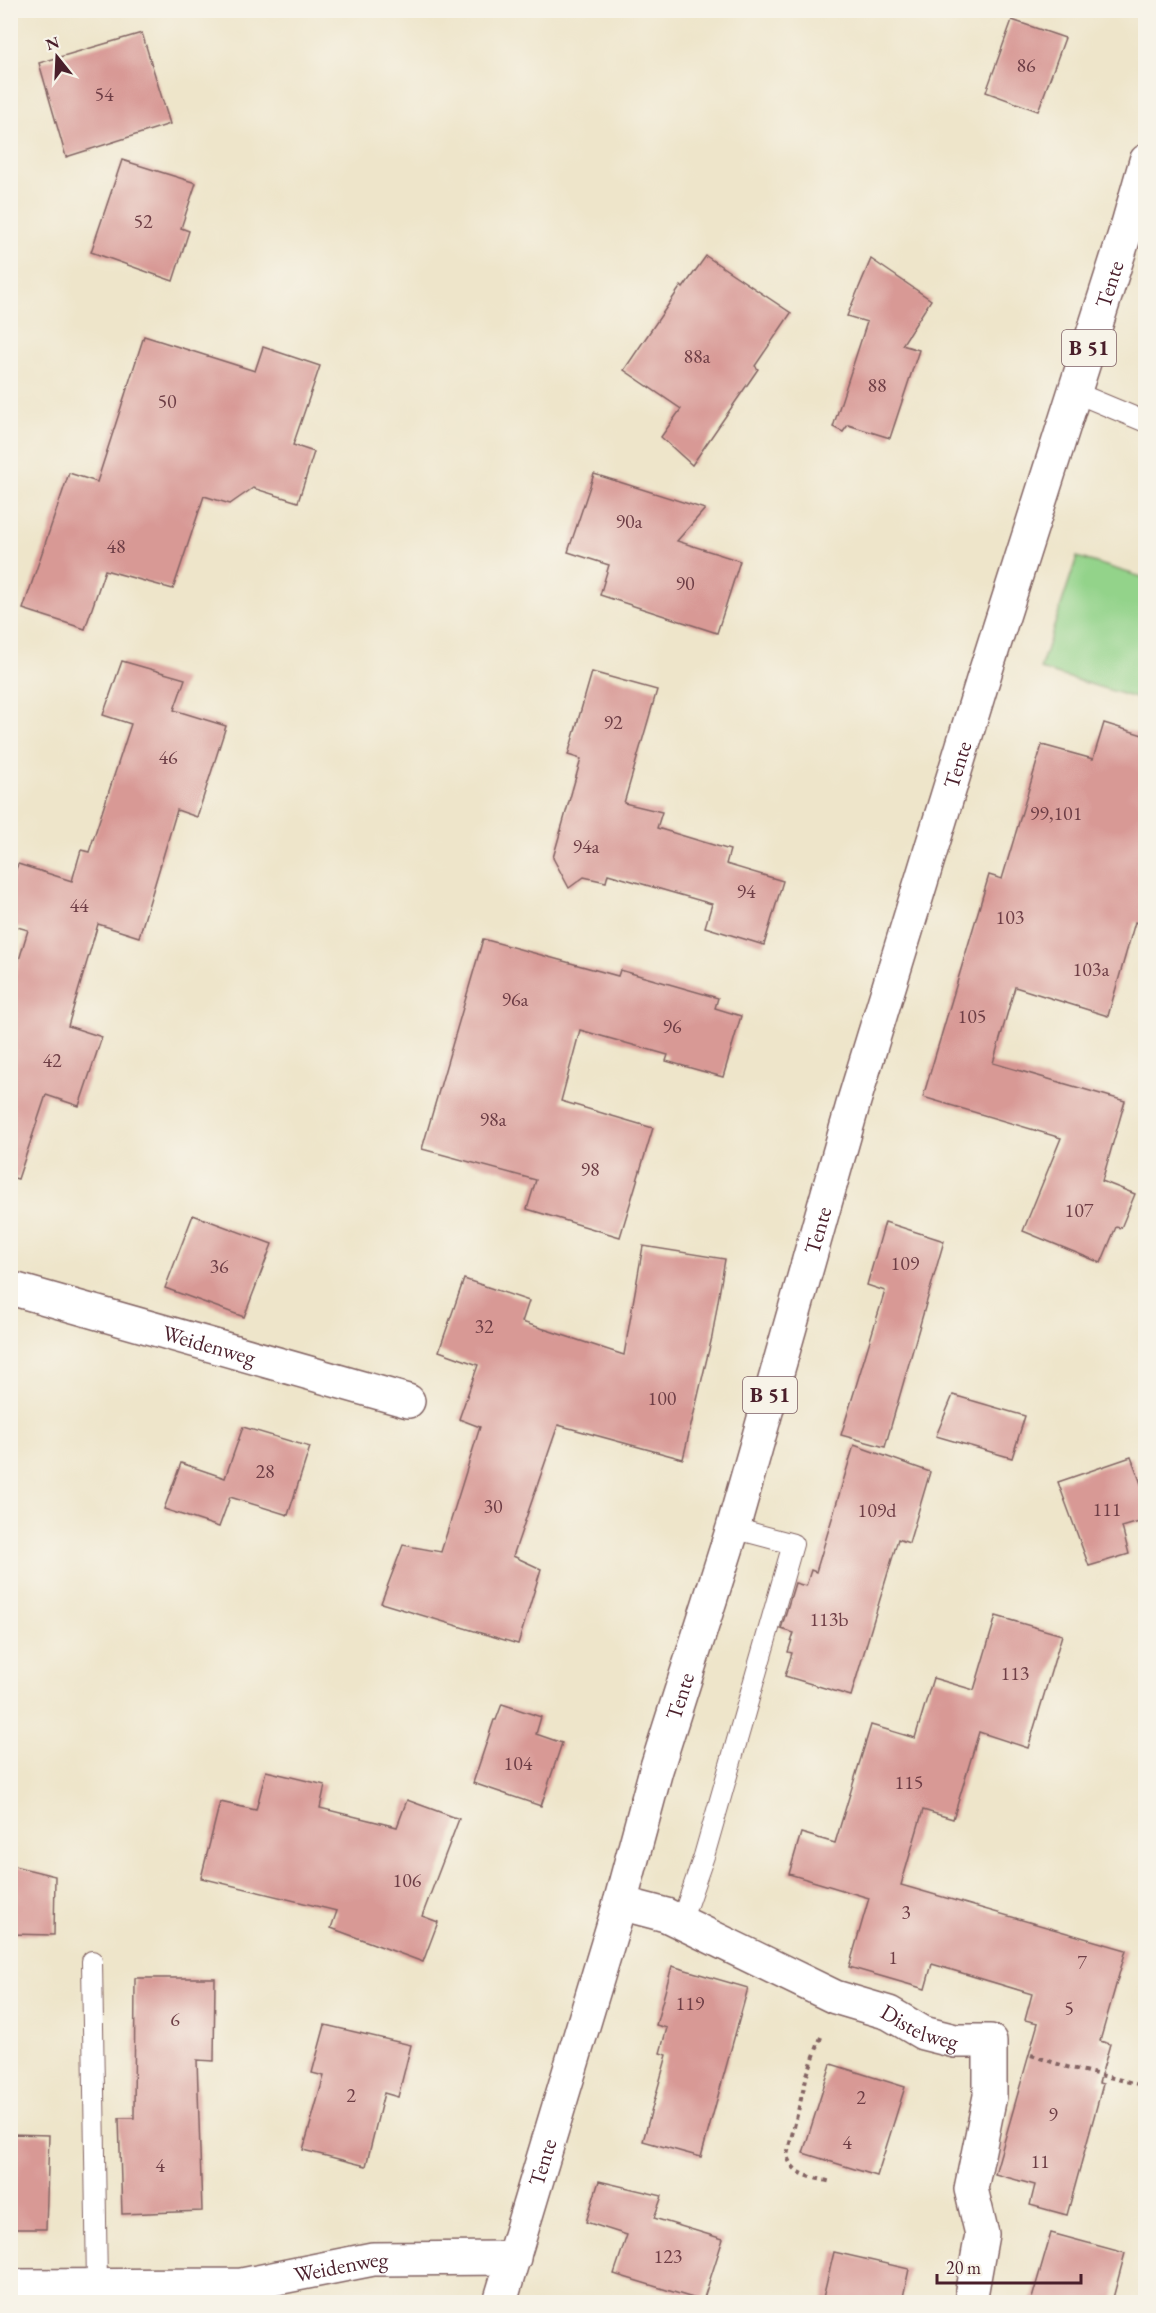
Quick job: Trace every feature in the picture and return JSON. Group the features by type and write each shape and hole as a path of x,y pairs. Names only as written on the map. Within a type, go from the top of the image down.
{"main road":[{"name":"Tente","path":"500,2302 620,1903 656,1770 733,1528 854,1101 988,662 1074,392 1137,229 1146,161"},
{"name":"Weidenweg","path":"10,1288 408,1401"},
{"name":"Distelweg","path":"620,1903 666,1915 835,1997 889,2013 923,2032 955,2041 990,2041 990,2096 971,2189 982,2234 972,2290"},
{"name":"Weidenweg","path":"10,2286 242,2285 373,2259 514,2258"}],"lane":[{"path":"1074,392 1146,422"},
{"path":"681,1922 704,1856 793,1544 733,1528"},
{"path":"92,1961 97,2285"}],"path":[{"path":"831,2182 803,2175 795,2170 787,2155 807,2075 835,1997"},
{"path":"990,2041 1067,2067 1146,2086"}],"green space":[{"path":"1077,557 1145,578 1145,701 1040,669"}],"building":[{"path":"1012,20 1065,38 1038,111 986,92"},
{"path":"142,33 170,124 66,157 39,63"},
{"path":"122,160 196,183 181,228 189,231 173,281 91,252"},
{"path":"706,256 791,313 755,366 758,369 692,465 661,437 681,409 624,370 681,286 683,288"},
{"path":"871,259 931,300 902,345 919,350 890,438 848,425 843,432 833,427 867,322 847,316"},
{"path":"144,336 255,371 263,347 320,366 293,445 314,452 298,502 253,488 230,504 204,496 173,589 105,570 85,629 23,609 69,473 97,482"},
{"path":"594,474 705,509 677,541 740,561 717,633 600,595 609,565 568,552"},
{"path":"122,661 185,679 174,710 226,726 197,817 177,810 139,937 98,924 68,1026 102,1037 79,1106 46,1095 18,1179 10,1177 10,990 28,930 10,925 10,885 18,864 72,881 81,850 89,852 131,724 103,715"},
{"path":"592,672 657,690 624,803 662,812 657,828 730,850 726,864 783,881 764,945 705,927 712,904 608,874 606,882 584,877 569,888 553,858 581,759 568,755"},
{"path":"1104,723 1146,736 1146,926 1135,922 1108,1016 1015,987 993,1063 1125,1101 1102,1181 1135,1194 1121,1228 1116,1227 1101,1263 1023,1231 1061,1138 923,1097 989,875 1002,879 1042,745 1093,759"},
{"path":"483,939 618,976 620,970 718,998 715,1008 741,1016 723,1077 666,1061 668,1055 580,1030 561,1101 653,1128 620,1237 527,1209 536,1180 422,1149"},
{"path":"193,1215 272,1244 244,1317 165,1288"},
{"path":"885,1222 944,1241 885,1447 841,1435 885,1291 867,1285"},
{"path":"643,1246 725,1259 712,1337 683,1459 558,1425 513,1556 541,1569 518,1644 381,1603 403,1545 441,1552 480,1427 459,1419 478,1365 439,1351 464,1279 529,1301 522,1322 624,1355"},
{"path":"953,1395 1025,1416 1012,1458 936,1436"},
{"path":"243,1427 310,1447 288,1515 230,1497 219,1527 164,1509 181,1463 225,1478"},
{"path":"854,1445 930,1472 909,1543 898,1539 851,1696 785,1676 792,1653 788,1652 794,1633 781,1629 795,1583 806,1586 811,1570 816,1572"},
{"path":"1131,1457 1146,1497 1146,1520 1122,1527 1129,1554 1089,1566 1058,1482"},
{"path":"996,1616 1062,1635 1028,1748 979,1732 953,1819 923,1810 901,1885 1126,1950 1100,2041 1110,2044 1099,2083 1103,2084 1067,2215 1030,2205 1035,2185 995,2174 1038,2023 1025,2020 1032,1994 932,1964 925,1989 849,1967 869,1898 789,1874 801,1833 835,1843 871,1725 915,1738 933,1678 974,1690"},
{"path":"502,1704 541,1717 536,1734 562,1743 541,1806 473,1783 494,1720"},
{"path":"266,1771 325,1785 320,1808 397,1827 407,1800 459,1819 422,1916 438,1922 423,1962 331,1928 337,1911 201,1878 220,1802 256,1810"},
{"path":"10,1865 55,1876 54,1935 10,1934"},
{"path":"672,1966 748,1988 701,2157 643,2141 667,2055 660,2053 667,2028 656,2025"},
{"path":"135,1978 215,1978 214,2061 197,2060 202,2211 122,2214 119,2118 134,2118"},
{"path":"325,2025 411,2045 398,2097 384,2093 366,2166 303,2150 324,2076 312,2073"},
{"path":"831,2064 905,2087 877,2176 803,2153"},
{"path":"10,2134 49,2135 46,2229 10,2229"},
{"path":"599,2181 662,2196 654,2218 723,2239 703,2301 614,2274 627,2235 586,2222"},
{"path":"1051,2233 1125,2253 1112,2302 1031,2302"},
{"path":"834,2252 909,2269 902,2302 822,2302"}]}
